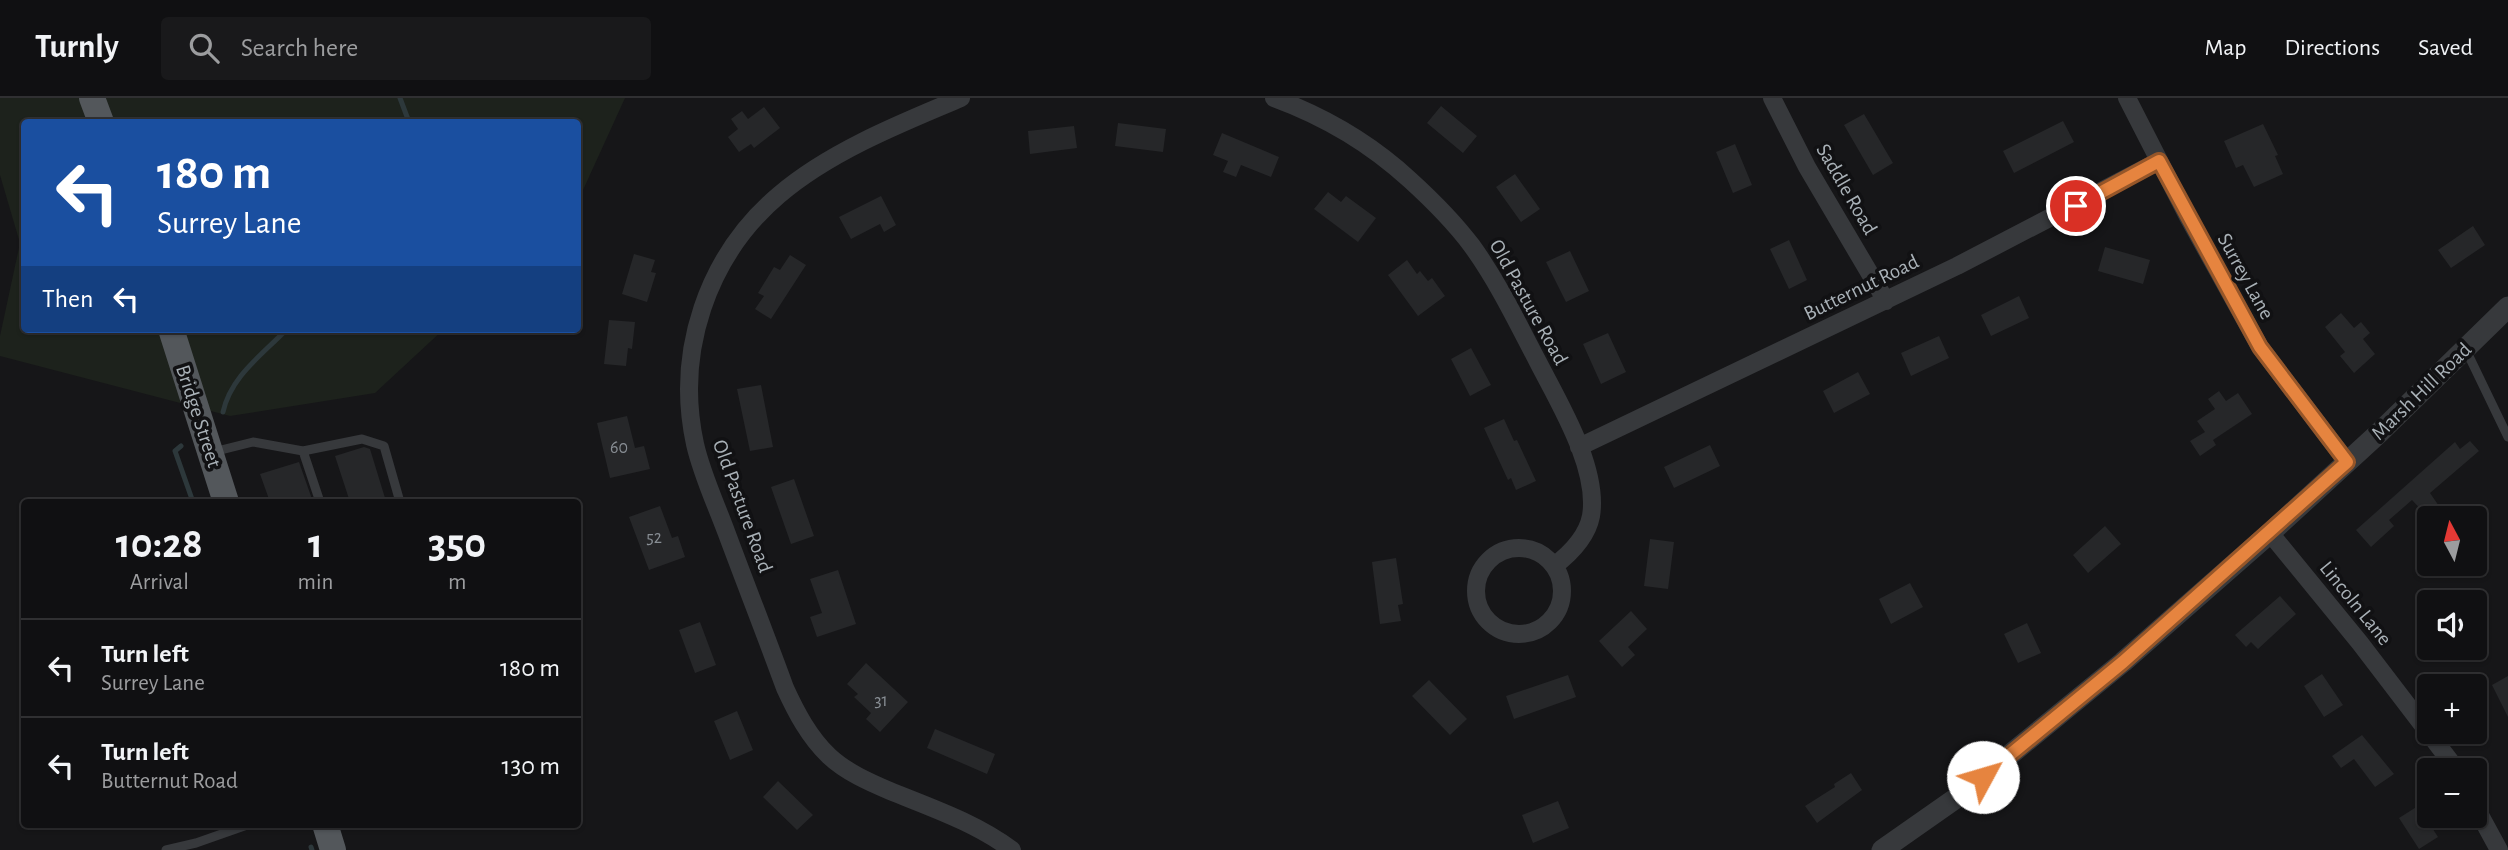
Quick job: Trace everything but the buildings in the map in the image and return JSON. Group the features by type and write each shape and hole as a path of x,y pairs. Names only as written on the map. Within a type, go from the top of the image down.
{"main road":[{"path":"92,98 100,119"},
{"name":"Bridge Street","path":"171,333 225,499"},
{"path":"326,828 333,850"}],"street":[{"name":"Old Pasture Road","path":"961,98 913,118 834,158 779,194 759,213 741,234 712,282 694,335 689,390 695,445 703,471 785,688 794,708 816,741 830,757 864,780 978,828 1012,850"},
{"name":"Old Pasture Road","path":"1274,98 1297,107 1370,148 1410,180 1453,223 1504,296 1579,447 1590,485 1591,515 1587,530 1578,543 1554,566"},
{"name":"Saddle Road","path":"1772,98 1807,167 1886,301"},
{"name":"Surrey Lane","path":"2127,98 2260,347 2347,462"},
{"name":"Butternut Road","path":"1579,447 1886,301 2034,228 2159,161"},
{"name":"Marsh Hill Road","path":"1882,850 1962,794 2123,662 2347,462 2508,307"},
{"name":"Lincoln Lane","path":"2270,533 2360,643 2448,758"},
{"path":"1529,549 1547,558 1554,566 1559,575 1562,596 1555,615 1548,623 1519,634 1499,629 1483,615 1476,596 1478,576 1483,566 1499,552 1529,549"},
{"path":"2487,828 2499,850"}],"lane":[{"path":"2465,348 2508,437"},
{"path":"211,453 253,442 303,451 362,439 384,446 399,499"},
{"path":"303,451 319,499"},
{"path":"166,850 239,828"}],"shaded area":[{"path":"0,98 625,98 581,194 581,119 21,119 21,333 440,333 375,393 230,416 0,356 0,336 20,243 0,175"}],"waterway":[{"path":"400,98 408,119"},
{"path":"223,412 240,377 283,333"},
{"path":"181,446 175,451 192,499"}],"route":[{"path":"1983,777 2123,662 2347,462 2260,347 2159,161 2076,206"}]}
